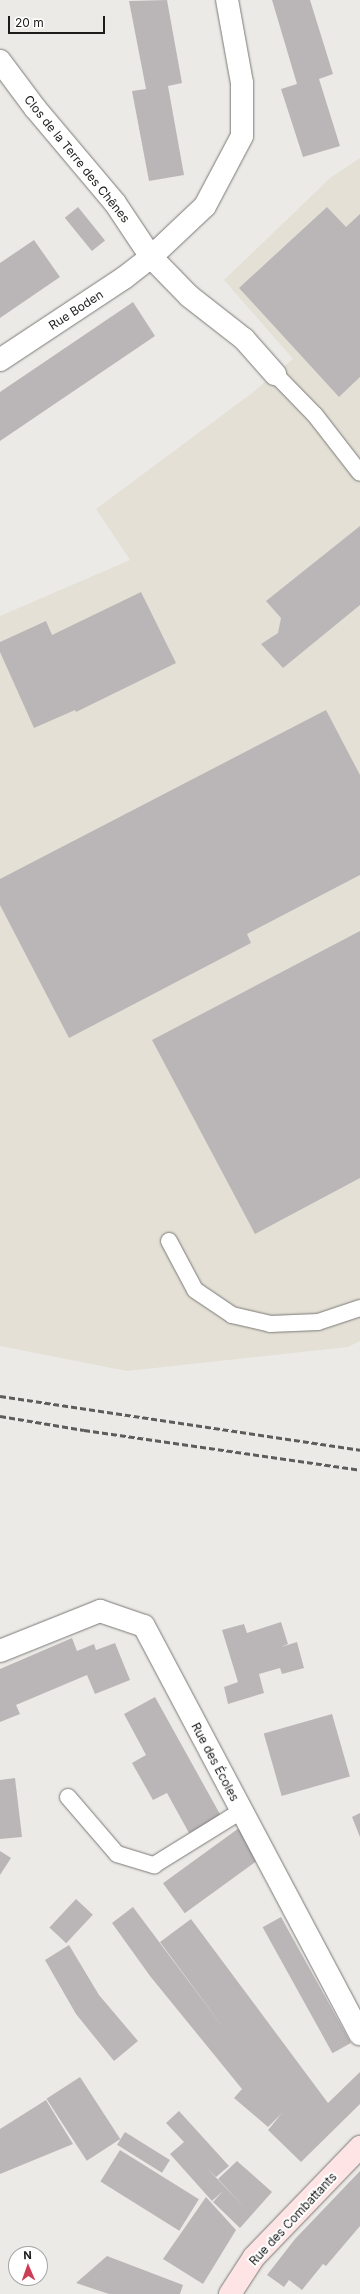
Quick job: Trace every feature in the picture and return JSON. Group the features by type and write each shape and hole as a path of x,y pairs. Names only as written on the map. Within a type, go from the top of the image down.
{"main road":[{"name":"Rue des Combattants","path":"230,2294 254,2257 360,2147"}],"street":[{"name":"Rue Boden","path":"0,360 124,278 151,258 205,206 242,136 242,83 227,0"},
{"name":"Clos de la Terre des Chênes","path":"0,61 35,108 115,203 151,258 189,296 244,339 275,374"},
{"name":"Rue des Écoles","path":"0,1651 100,1611 144,1626 360,2034"}],"lane":[{"path":"275,374 315,416 360,474"},
{"path":"169,1241 195,1290 232,1315 270,1324 318,1322 360,1308"},
{"path":"68,1797 118,1854 154,1864 242,1811"}],"shaded area":[{"path":"360,158 360,1341 348,1347 127,1371 0,1346 0,616 130,560 96,509 252,393 293,359 224,280 330,178"}],"building":[{"path":"167,0 182,83 168,86 184,175 149,181 132,91 146,89 129,1"},
{"path":"272,0 310,0 333,74 319,79 340,146 303,157 281,89 297,84"},
{"path":"78,207 105,240 92,251 65,218"},
{"path":"327,207 346,227 360,214 360,377 339,397 239,288"},
{"path":"34,240 60,277 0,318 0,263"},
{"path":"133,302 155,336 0,441 0,392"},
{"path":"360,526 360,605 283,668 261,644 278,633 281,618 266,601"},
{"path":"141,592 176,663 76,712 75,710 34,728 0,652 0,642 46,621 52,635"},
{"path":"326,710 360,775 360,875 247,934 251,943 69,1038 0,905 0,879"},
{"path":"360,931 360,1178 255,1234 152,1040"},
{"path":"281,1622 288,1644 281,1647 297,1642 304,1668 282,1674 280,1668 259,1674 264,1693 228,1704 224,1687 238,1682 222,1630 244,1624 247,1633"},
{"path":"72,1638 77,1651 94,1644 96,1650 115,1643 130,1680 95,1694 87,1675 16,1705 20,1714 0,1722 0,1669"},
{"path":"155,1697 221,1816 189,1833 167,1793 153,1800 132,1763 146,1755 124,1714"},
{"path":"332,1714 350,1776 282,1796 264,1734"},
{"path":"15,1778 22,1837 0,1839 0,1780"},
{"path":"360,1813 360,1837 352,1817"},
{"path":"239,1828 261,1858 185,1913 163,1883"},
{"path":"0,1851 11,1858 0,1875"},
{"path":"76,1899 93,1915 66,1943 49,1928"},
{"path":"133,1907 228,2034 160,1942 191,1919 328,2103 360,2072 360,2104 301,2162 268,2130 282,2113 268,2127 234,2098 242,2089 150,1976 112,1923"},
{"path":"281,1917 351,2043 332,2053 263,1927"},
{"path":"69,1945 99,1995 138,2041 114,2061 76,2014 45,1960"},
{"path":"80,2077 120,2139 87,2161 46,2099"},
{"path":"46,2100 73,2144 0,2174 0,2129"},
{"path":"179,2111 229,2166 216,2177 204,2165 246,2209 218,2179 237,2161 272,2192 240,2228 213,2202 223,2191 212,2201 170,2154 184,2142 166,2123"},
{"path":"125,2132 170,2160 162,2173 117,2145"},
{"path":"120,2150 199,2199 179,2231 100,2181"},
{"path":"360,2171 360,2226 326,2266 323,2264 302,2290 289,2280 284,2287 267,2275 295,2239"},
{"path":"206,2197 236,2230 203,2284 163,2259"},
{"path":"107,2256 183,2285 180,2294 109,2294 76,2283"}],"railway":[{"path":"0,1396 360,1450"},
{"path":"0,1416 84,1430 360,1470"}]}
